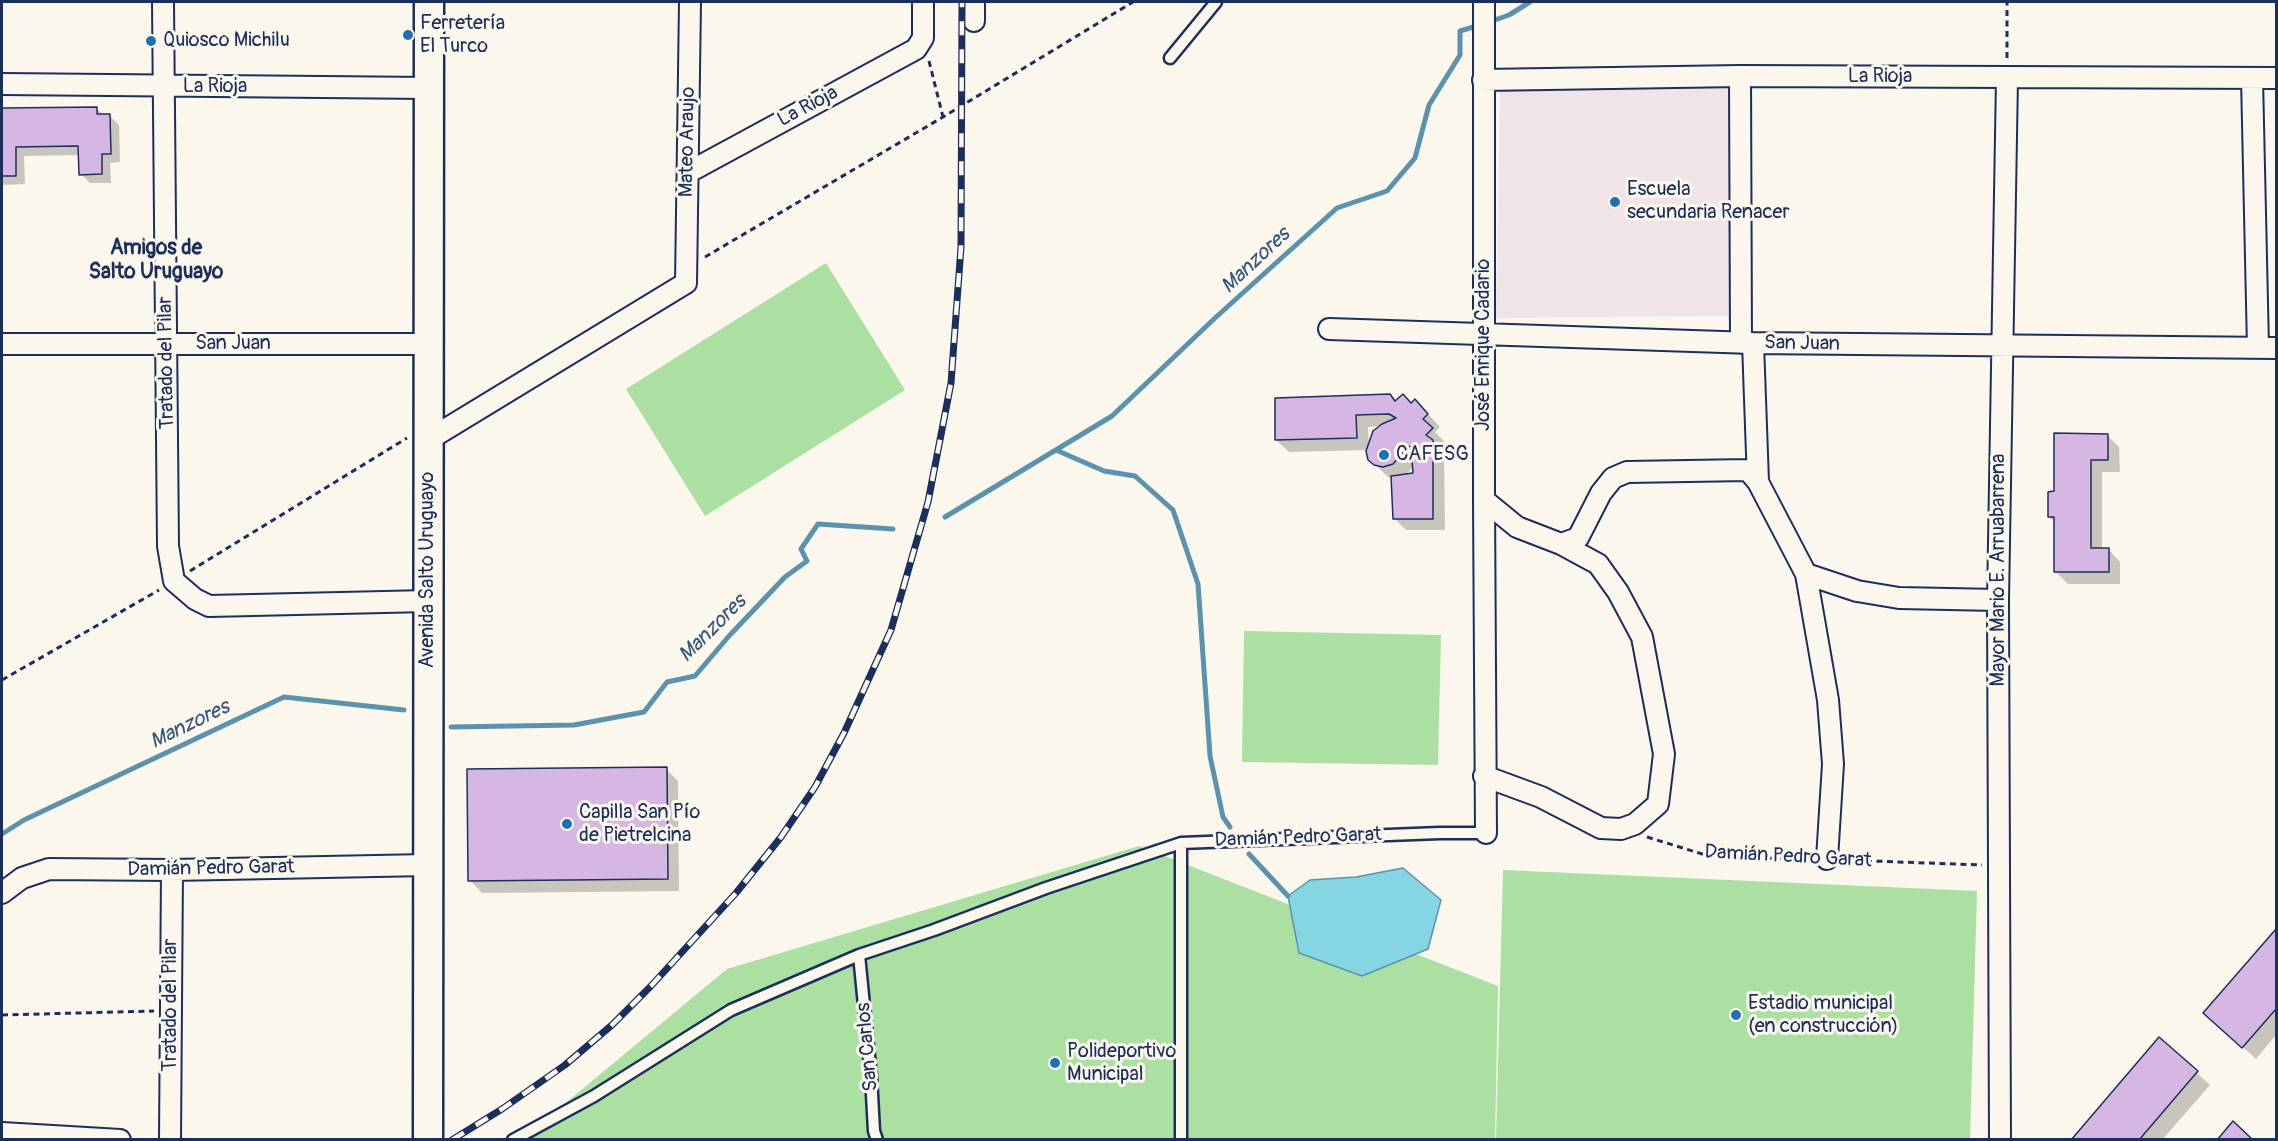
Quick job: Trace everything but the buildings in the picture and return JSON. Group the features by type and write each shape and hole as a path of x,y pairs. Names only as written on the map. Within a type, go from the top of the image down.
{"main road":[{"name":"Avenida Salto Uruguayo","path":"428,1140 429,2"}],"street":[{"name":"Tratado del Pilar","path":"163,2 168,546 174,581"},
{"name":"Mateo Araujo","path":"428,432 686,283 690,2"},
{"path":"923,2 923,38"},
{"name":"José Enrique Cadario","path":"1484,2 1484,776 1486,833"},
{"name":"La Rioja","path":"689,172 916,49 923,38"},
{"name":"La Rioja","path":"1483,80 1740,76 2277,78"},
{"path":"1740,76 1747,343 1758,482"},
{"name":"Mayor Mario E. Arruabarrena","path":"2000,1140 1998,600 2007,78"},
{"path":"2252,78 2267,348"},
{"name":"La Rioja","path":"2,84 429,88"},
{"name":"San Juan","path":"1329,329 1747,343 2267,348"},
{"name":"San Juan","path":"2,344 429,344"},
{"path":"1561,544 1578,538 1601,493 1613,478 1627,471 1748,470 1758,482 1806,574 1828,700 1833,764 1827,859"},
{"path":"1484,500 1517,527 1561,544 1598,564 1618,592 1642,637 1664,754 1658,804 1635,824 1621,829 1602,828 1541,797 1484,776"},
{"path":"1806,574 1857,591 1899,598 1998,600"},
{"path":"174,581 195,599 209,606 428,601"},
{"name":"Damián Pedro Garat","path":"2,892 22,878 49,869 172,870 428,865"},
{"name":"Tratado del Pilar","path":"170,1140 172,870"},
{"path":"2,1133 120,1140"}],"lane":[{"path":"1170,58 1216,2"},
{"name":"Damián Pedro Garat","path":"513,1140 594,1096 731,1010 859,955 1046,888 1181,843 1486,833"},
{"path":"1181,843 1181,1140"},
{"name":"San Carlos","path":"859,955 872,1076 874,1131 877,1140"}],"path":[{"path":"923,38 943,117 1133,2"},
{"path":"2007,2 2007,78"},
{"path":"2,680 428,432"},
{"name":"Damián Pedro Garat","path":"1621,829 1712,857 1999,866"},
{"path":"2,1015 171,1010"}],"shaded area":[{"name":"Escuela secundaria Renacer","path":"1500,88 1731,88 1730,316 1496,318"}],"green space":[{"path":"826,263 905,390 705,516 626,389"},
{"path":"1244,631 1441,635 1438,765 1242,762"},
{"name":"Polideportivo Municipal","path":"1139,846 1498,986 1495,1139 521,1140 727,969"},
{"name":"Estadio municipal (en construcción)","path":"1503,870 1977,891 1970,1139 1496,1139"}],"water":[{"path":"1403,868 1441,900 1428,949 1362,976 1299,953 1288,896 1310,880 1356,877"}],"waterway":[{"name":"Manzores","path":"1489,22 1509,15 1530,2"},
{"name":"Manzores","path":"945,517 1112,416 1215,318 1337,208 1387,191 1415,158 1429,105 1460,55 1460,31 1480,25"},
{"path":"1056,450 1104,471 1135,476 1173,510 1198,584 1210,756 1223,817 1230,827"},
{"name":"Manzores","path":"451,727 574,725 644,712 667,682 695,676 785,577 807,561 801,549 818,524 893,529"},
{"name":"Manzores","path":"2,834 24,820 284,697 404,710"},
{"path":"1249,854 1288,896"}],"railway":[{"path":"452,1140 502,1109 565,1065 612,1025 736,893 781,837 815,787 844,733 891,630 928,502 951,383 961,247 962,2"}],"place":[{"name":"Ferretería El Turco","path":"408,35"},
{"name":"Quiosco Michilu","path":"151,41"},
{"name":"Escuela secundaria Renacer","path":"1615,202"},
{"name":"CAFESG","path":"1384,455"},
{"name":"Capilla San Pío de Pietrelcina","path":"567,824"},
{"name":"Estadio municipal (en construcción)","path":"1736,1015"},
{"name":"Polideportivo Municipal","path":"1055,1063"}],"district":[{"name":"Amigos de Salto Uruguayo","path":"156,261"}]}
